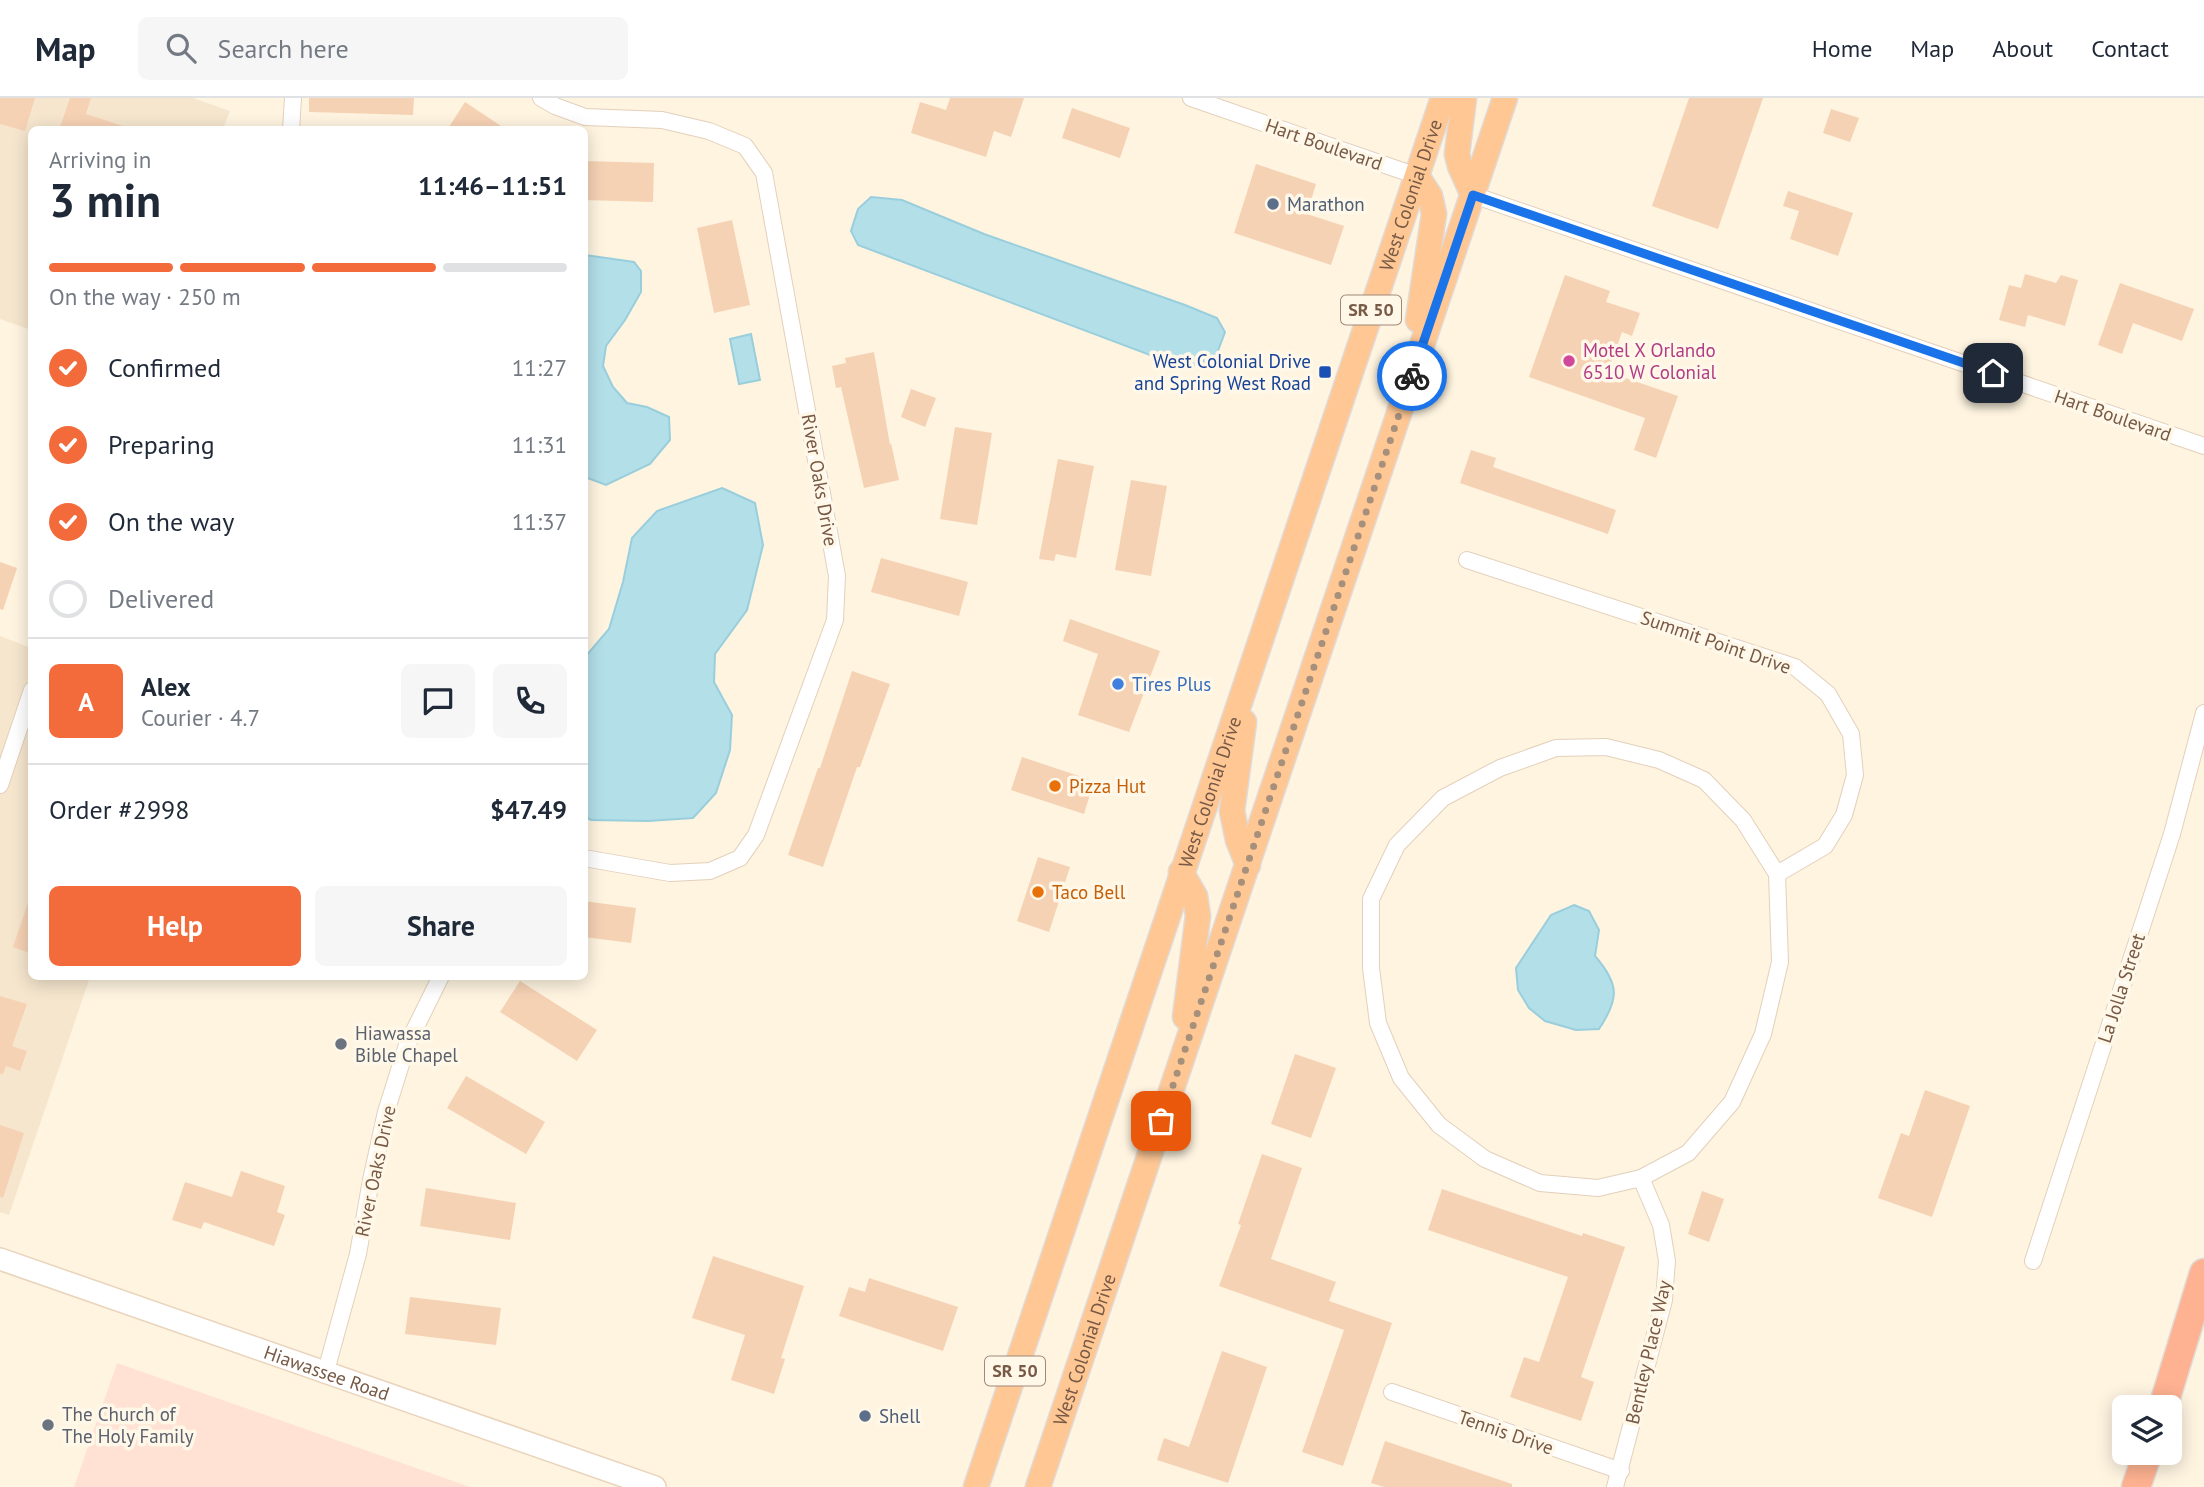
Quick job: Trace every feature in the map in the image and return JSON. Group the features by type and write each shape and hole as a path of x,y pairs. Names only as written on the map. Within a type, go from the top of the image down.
{"highway":[{"name":"West Colonial Drive","path":"976,1487 1443,98"},
{"path":"1464,98 1457,153 1473,195"},
{"name":"West Colonial Drive","path":"1038,1487 1506,98"},
{"path":"1406,393 1434,214 1430,196 1417,176"},
{"path":"1248,865 1238,839 1232,811 1253,662"},
{"path":"1177,1073 1198,916 1195,896 1181,872"},
{"path":"2167,1395 2204,1273"},
{"path":"2136,1487 2144,1465"}],"main road":[{"name":"Hiawassee Road","path":"0,1259 655,1487"}],"street":[{"path":"291,126 293,98"},
{"name":"River Oaks Drive","path":"541,98 585,117 662,120 709,131 745,146 764,173 837,576 835,620 756,835 740,858 710,871 670,873 588,859"},
{"name":"Hart Boulevard","path":"1191,98 1417,176"},
{"name":"Hart Boulevard","path":"1473,195 2200,445"},
{"name":"Summit Point Drive","path":"1467,560 1795,667 1828,694 1851,734 1855,775 1844,815 1825,846 1777,874"},
{"path":"1,780 28,702"},
{"name":"La Jolla Street","path":"2033,1261 2172,834 2204,713"},
{"path":"1606,747 1659,760 1704,780 1743,820 1777,874 1780,962 1763,1034 1732,1102 1688,1153 1641,1178 1598,1188 1539,1183 1485,1159 1439,1125 1401,1078 1378,1023 1371,968 1371,899 1397,845 1443,798 1500,768 1556,748 1606,747"},
{"name":"River Oaks Drive","path":"326,1371 358,1254 386,1112 407,1045 439,980"},
{"name":"Bentley Place Way","path":"1618,1479 1664,1300 1667,1261 1661,1225 1641,1178"},
{"name":"Tennis Drive","path":"1392,1392 1618,1479"}],"shaded area":[{"path":"0,98 193,98 230,111 224,126 28,126 28,329 0,319"},
{"path":"0,636 28,647 28,980 89,980 9,1215 0,1212"},
{"path":"117,1363 470,1487 74,1487"}],"water":[{"path":"871,197 902,200 984,234 1217,318 1225,332 1216,356 1187,369 858,245 851,231 858,209"},
{"path":"588,255 634,262 641,271 641,292 606,346 603,366 613,387 627,403 647,407 669,417 670,440 650,464 606,485 588,478"},
{"path":"751,334 760,380 739,384 730,339"},
{"path":"722,488 755,503 763,545 747,610 715,654 714,682 732,715 730,750 716,793 693,818 648,821 591,820 588,818 588,654 609,629 632,538 657,511"},
{"path":"1574,905 1589,911 1599,930 1595,956 1613,984 1613,1000 1599,1029 1576,1030 1545,1021 1529,1008 1518,990 1516,968 1551,915"}],"building":[{"path":"0,98 35,98 25,131 0,124"},
{"path":"70,98 91,98 86,114 123,126 60,126"},
{"path":"309,98 414,98 413,115 309,112"},
{"path":"950,98 1024,98 1011,137 994,131 986,157 911,133 920,102 946,110"},
{"path":"1689,98 1763,98 1718,229 1652,206"},
{"path":"465,102 501,126 450,126"},
{"path":"1072,108 1130,128 1120,158 1062,138"},
{"path":"1831,109 1859,118 1850,142 1823,133"},
{"path":"588,161 654,163 653,202 588,200"},
{"path":"1256,164 1316,184 1307,214 1344,226 1331,265 1234,233"},
{"path":"1788,191 1853,213 1838,256 1790,239 1799,211 1783,206"},
{"path":"732,220 750,305 714,313 697,228"},
{"path":"2025,274 2056,283 2061,275 2078,280 2065,326 2028,315 2025,327 1999,320 2009,285 2021,288"},
{"name":"Motel X Orlando 6510 W Colonial","path":"1565,275 1610,291 1606,302 1640,313 1632,336 1622,332 1608,372 1678,396 1656,458 1634,450 1645,418 1529,377"},
{"path":"2120,283 2194,309 2182,341 2133,323 2122,354 2098,345"},
{"path":"874,352 890,445 891,443 899,480 864,488 841,387 836,388 832,366 846,363 845,358"},
{"path":"911,389 936,398 925,427 901,417"},
{"path":"955,427 992,433 977,525 940,519"},
{"path":"1471,450 1496,458 1493,467 1616,510 1608,534 1460,483"},
{"path":"1058,459 1094,466 1076,558 1056,554 1054,561 1039,559"},
{"path":"1131,480 1167,486 1151,576 1115,570"},
{"path":"881,558 968,582 959,616 871,592"},
{"path":"0,562 17,568 3,610 0,609"},
{"name":"Tires Plus","path":"1070,619 1160,651 1129,732 1078,715 1098,654 1063,641"},
{"path":"852,671 890,684 860,767 857,767 823,867 788,855"},
{"path":"1022,757 1094,781 1084,814 1011,790"},
{"path":"1038,857 1070,867 1049,932 1017,921"},
{"path":"588,902 636,908 631,943 588,938"},
{"path":"28,903 28,953 13,947"},
{"path":"520,981 597,1030 577,1061 500,1012"},
{"path":"0,996 27,1004 12,1046 27,1051 20,1071 6,1066 3,1074 0,1074"},
{"path":"1295,1054 1336,1068 1311,1138 1271,1124"},
{"path":"466,1076 545,1122 526,1154 447,1108"},
{"path":"1925,1090 1970,1106 1932,1217 1878,1198 1901,1133 1909,1136"},
{"path":"0,1125 24,1133 3,1198 0,1197"},
{"path":"1262,1154 1302,1168 1271,1259 1336,1282 1329,1301 1392,1323 1343,1466 1302,1452 1344,1330 1219,1286"},
{"path":"241,1171 285,1186 277,1212 285,1215 274,1246 204,1222 201,1229 172,1220 185,1182 232,1197"},
{"path":"426,1188 516,1203 510,1240 420,1226"},
{"path":"1442,1189 1582,1236 1583,1233 1625,1247 1581,1377 1594,1382 1581,1421 1510,1397 1524,1357 1539,1362 1568,1277 1428,1230"},
{"path":"1702,1191 1724,1199 1709,1242 1688,1234"},
{"path":"713,1256 804,1286 781,1358 785,1359 774,1394 731,1380 745,1335 692,1318"},
{"path":"869,1278 958,1307 943,1351 839,1316 849,1287 865,1292"},
{"path":"410,1297 501,1308 496,1345 405,1334"},
{"path":"1222,1351 1267,1367 1228,1483 1157,1460 1164,1438 1189,1447"},
{"path":"1385,1441 1512,1484 1512,1487 1384,1487 1371,1483"}],"way so far":[{"path":"1161,1121 1412,376"}],"place":[{"name":"Marathon","path":"1273,204"},
{"name":"Motel X Orlando 6510 W Colonial","path":"1569,361"},
{"name":"West Colonial Drive and Spring West Road","path":"1325,372"},
{"name":"Tires Plus","path":"1118,684"},
{"name":"Pizza Hut","path":"1055,786"},
{"name":"Taco Bell","path":"1038,892"},
{"name":"Hiawassa Bible Chapel","path":"341,1044"},
{"name":"Shell","path":"865,1416"},
{"name":"The Church of The Holy Family","path":"48,1425"}],"route":[{"path":"1412,376 1473,195 1993,373"}]}
